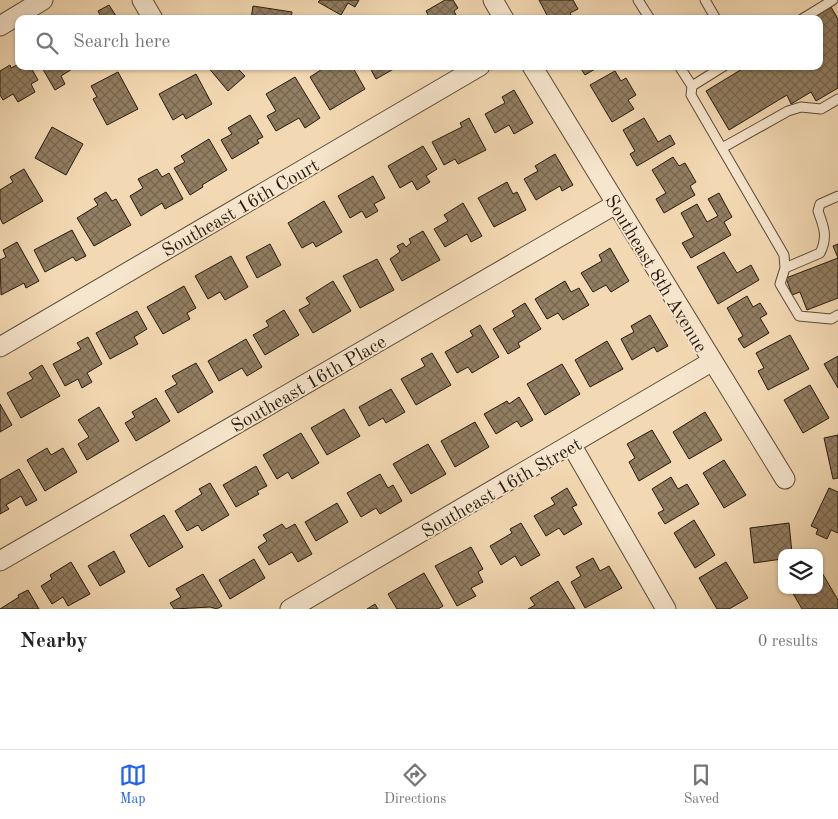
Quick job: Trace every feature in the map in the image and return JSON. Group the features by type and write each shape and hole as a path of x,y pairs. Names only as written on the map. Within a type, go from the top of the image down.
{"street":[{"path":"19,15 44,0"},
{"path":"142,0 151,15"},
{"path":"493,0 502,15"},
{"path":"0,26 15,17"},
{"name":"Southeast 16th Court","path":"0,347 473,70"},
{"name":"Southeast 8th Avenue","path":"534,70 711,362 785,479"},
{"name":"Southeast 16th Place","path":"0,561 616,204"},
{"name":"Southeast 16th Street","path":"290,609 572,446 711,362"},
{"path":"572,446 660,607"}],"lane":[{"path":"638,0 647,15"},
{"path":"705,0 714,15"},
{"path":"809,15 833,0"},
{"path":"682,70 692,86 691,95 784,255 785,268 780,284 799,316 831,319 838,315"},
{"path":"692,86 718,70"},
{"path":"722,148 788,112 800,107 821,109 838,99"},
{"path":"785,268 820,253 826,232 818,211 820,204 838,196"}],"building":[{"path":"320,0 359,0 355,7 348,3 341,15 318,2"},
{"path":"445,0 453,0 458,8 454,11 456,15 428,15 426,11"},
{"path":"539,0 573,0 578,9 570,13 571,15 547,15"},
{"path":"109,5 115,15 100,15 98,11"},
{"path":"253,6 292,12 292,15 252,15"},
{"path":"831,7 838,19 838,88 816,101 811,92 791,104 787,95 729,130 706,91 740,70 823,70 823,15 817,15"},
{"path":"10,65 11,68 15,66 15,70 32,70 38,80 31,84 35,92 18,102 13,94 3,100 0,95 0,71"},
{"path":"43,70 71,70 61,76 65,84 55,90"},
{"path":"210,70 239,70 245,76 228,91"},
{"path":"321,70 354,70 365,89 330,110 310,77"},
{"path":"371,70 392,70 376,79"},
{"path":"582,70 593,70 585,75"},
{"path":"615,71 621,81 626,78 636,95 628,100 634,109 612,122 590,85"},
{"path":"118,72 138,109 107,125 93,99 97,97 91,86"},
{"path":"196,74 212,104 186,119 183,114 173,120 159,94"},
{"path":"295,77 320,118 305,128 299,118 276,131 267,116 276,111 266,94"},
{"path":"514,90 533,123 514,134 509,125 495,133 485,114 505,103 502,97"},
{"path":"250,115 263,137 257,140 259,143 232,159 221,140 232,134 228,128"},
{"path":"469,118 486,150 458,164 455,159 444,165 432,142 462,127 460,123"},
{"path":"644,118 658,142 670,135 675,144 637,166 630,154 635,151 623,130"},
{"path":"52,127 83,144 66,175 35,158"},
{"path":"209,139 227,170 202,185 203,187 190,195 174,168 185,162 181,156"},
{"path":"423,146 437,169 426,176 430,182 417,190 412,181 400,188 388,166"},
{"path":"555,154 573,185 562,191 560,186 536,200 524,179 538,171 535,166"},
{"path":"673,157 679,166 685,163 696,182 690,186 695,195 664,213 656,199 666,193 652,170"},
{"path":"24,169 43,201 3,224 0,218 0,190 13,182 10,177"},
{"path":"157,169 162,177 169,173 183,199 165,209 162,203 141,216 130,196 143,188 138,179"},
{"path":"373,176 385,198 374,204 378,211 366,218 362,211 350,218 338,196"},
{"path":"507,182 513,194 517,192 526,210 494,227 478,198"},
{"path":"106,192 112,201 116,199 131,225 94,246 77,218 98,205 94,199"},
{"path":"719,193 732,217 724,222 731,235 691,258 682,243 694,237 681,213 697,204 707,222 718,216 708,199"},
{"path":"324,201 342,232 316,247 313,242 302,248 288,223"},
{"path":"463,203 482,236 471,242 467,234 445,247 434,229 448,221 444,215"},
{"path":"72,230 86,256 76,261 73,257 45,272 34,250"},
{"path":"423,231 440,260 402,281 390,259 400,252 397,246 403,243 406,247 411,243 409,239"},
{"path":"17,242 39,281 26,288 24,283 1,295 0,260 6,257 3,250"},
{"path":"270,244 281,265 257,278 246,257"},
{"path":"838,244 838,258 833,246"},
{"path":"610,248 629,281 611,292 606,285 593,292 581,273 602,261 599,255"},
{"path":"724,252 737,273 751,265 759,280 718,304 697,267"},
{"path":"231,256 248,287 225,300 220,292 208,299 195,276"},
{"path":"838,258 838,298 807,310 800,292 792,295 786,278"},
{"path":"377,259 394,290 360,308 343,276"},
{"path":"333,281 351,311 313,333 299,310 310,304 306,298"},
{"path":"565,281 571,292 579,288 589,305 563,320 558,313 547,319 535,299"},
{"path":"184,286 196,308 187,313 190,319 163,334 147,307"},
{"path":"747,296 753,307 760,303 767,314 760,318 769,333 744,348 738,339 743,336 727,308"},
{"path":"525,303 541,329 518,343 520,347 508,354 493,329 515,316 512,311"},
{"path":"284,310 299,335 265,355 253,335 269,326 266,321"},
{"path":"137,311 147,329 134,337 138,344 110,359 96,333"},
{"path":"650,315 668,346 657,352 654,347 632,360 621,339 634,332 631,326"},
{"path":"480,325 499,357 472,373 468,367 457,373 445,352 473,336 470,331"},
{"path":"790,335 809,369 768,390 758,371 764,368 756,353"},
{"path":"88,337 102,364 87,373 92,382 82,388 78,379 65,386 53,364 81,349 77,343"},
{"path":"246,339 262,367 247,376 242,368 219,381 208,361"},
{"path":"607,341 623,369 590,387 575,360"},
{"path":"432,353 451,385 416,405 401,379 425,366 421,359"},
{"path":"838,356 838,388 824,364"},
{"path":"196,363 213,392 178,413 165,391 177,384 172,376"},
{"path":"562,364 580,394 545,415 527,384"},
{"path":"42,365 60,396 21,418 7,393 33,379 29,373"},
{"path":"810,385 829,418 803,433 784,400"},
{"path":"391,389 405,412 386,423 383,418 369,426 359,407"},
{"path":"519,397 533,420 521,427 517,421 496,434 484,414 507,401 509,404"},
{"path":"156,398 170,421 136,441 125,423 135,417 132,412"},
{"path":"0,404 12,425 0,432"},
{"path":"99,407 119,441 87,460 78,444 89,437 78,420"},
{"path":"344,409 360,436 327,455 311,428"},
{"path":"705,412 722,440 689,459 673,432"},
{"path":"475,422 489,447 455,467 441,441"},
{"path":"652,430 671,462 639,481 629,462 635,458 627,444"},
{"path":"301,433 319,463 292,479 288,472 277,479 263,455"},
{"path":"838,435 838,478 833,479 824,438"},
{"path":"428,444 446,474 411,494 393,464"},
{"path":"47,448 51,455 63,448 77,472 45,491 27,460"},
{"path":"724,460 746,495 724,508 703,473"},
{"path":"256,466 267,486 257,491 259,494 236,507 223,485"},
{"path":"19,469 37,500 26,506 21,496 6,505 9,509 0,514 0,480"},
{"path":"380,474 388,488 393,485 402,501 380,514 376,508 361,517 347,493"},
{"path":"671,477 678,489 687,484 699,504 665,524 658,513 664,510 652,489"},
{"path":"210,483 229,515 202,531 198,525 187,531 175,511 202,494 199,489"},
{"path":"567,488 577,505 572,507 582,524 564,535 559,528 546,536 534,516 555,504 551,498"},
{"path":"829,488 838,492 838,533 831,530 827,539 816,534 818,529 811,526"},
{"path":"337,503 348,522 316,541 305,522"},
{"path":"164,515 183,547 149,567 130,535"},
{"path":"694,520 715,555 695,568 674,533"},
{"path":"521,523 540,555 521,566 515,556 501,565 490,546 512,533 510,529"},
{"path":"789,523 792,549 778,549 778,560 754,563 750,528"},
{"path":"282,524 286,529 295,524 312,554 298,562 292,552 269,565 258,547 267,541 263,535"},
{"path":"471,547 483,569 478,572 483,582 471,588 476,596 457,606 435,566"},
{"path":"114,551 125,572 100,586 88,566"},
{"path":"593,558 600,571 609,566 622,588 585,608 571,582 581,576 576,567"},
{"path":"254,559 265,578 230,599 219,580"},
{"path":"71,562 90,594 68,606 63,597 52,604 41,586 52,579 50,575"},
{"path":"726,562 748,598 729,609 717,609 699,578"},
{"path":"424,573 443,606 438,609 397,609 388,594"},
{"path":"203,574 222,606 217,609 210,607 174,609 170,603 181,597 176,589"},
{"path":"823,574 838,600 838,609 802,609 793,594 823,594"},
{"path":"558,581 575,609 528,609 535,605 530,598"},
{"path":"28,590 39,609 0,609 19,597 18,595"},
{"path":"375,604 378,609 367,609"}]}
